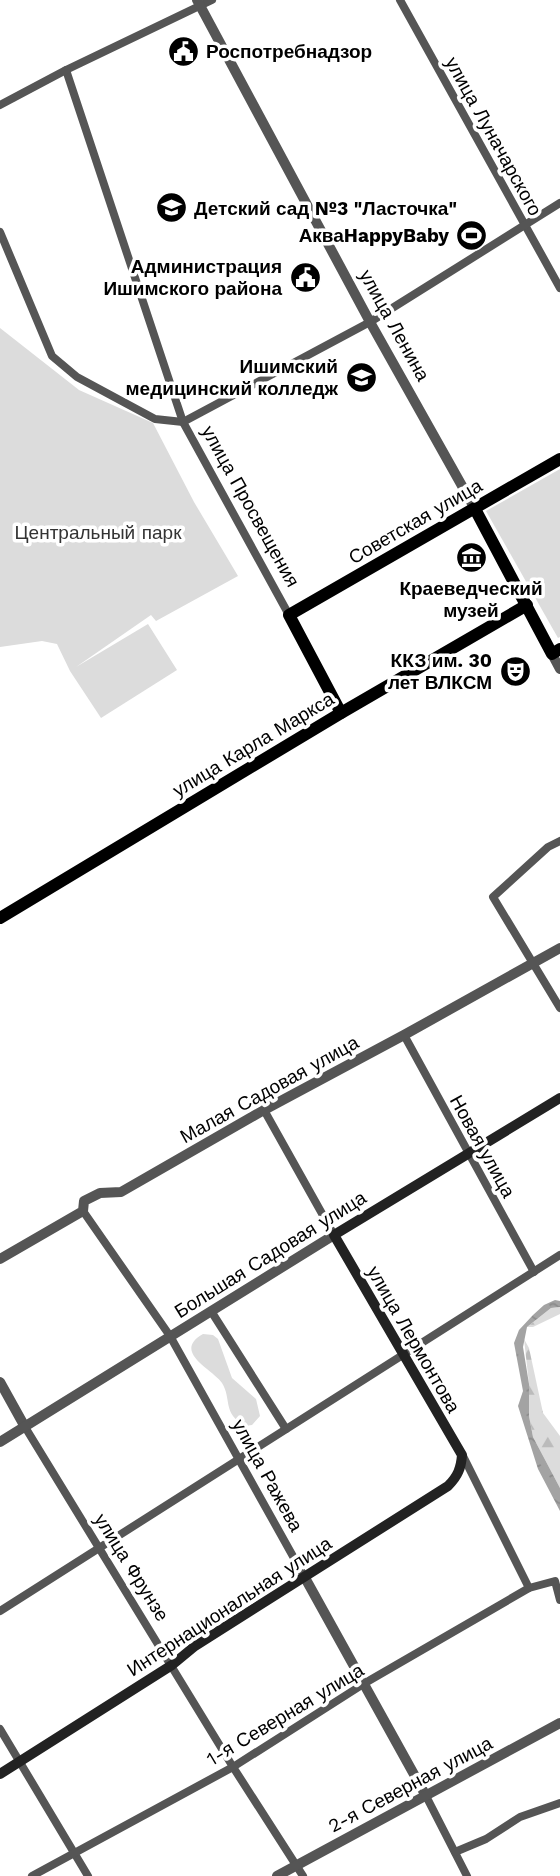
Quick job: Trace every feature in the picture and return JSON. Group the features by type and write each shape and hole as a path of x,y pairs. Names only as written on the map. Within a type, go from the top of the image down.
{"main road":[{"name":"Советская улица","path":"289,615 560,459"},
{"name":"улица Ленина","path":"475,509 527,606 556,651"},
{"name":"улица Карла Маркса","path":"0,918 341,713 527,606"},
{"name":"улица Просвещения","path":"289,615 341,713"},
{"name":"Большая Садовая улица","path":"334,1235 560,1098"},
{"name":"улица Лермонтова","path":"334,1235 462,1455"},
{"name":"Интернациональная улица","path":"0,1774 172,1665 195,1646 448,1486 461,1467 462,1455"}],"street":[{"path":"0,105 198,3 212,0"},
{"name":"улица Луначарского","path":"400,0 560,288"},
{"name":"улица Ленина","path":"198,3 370,322 475,509"},
{"name":"улица Просвещения","path":"66,70 183,422 289,615"},
{"path":"0,232 52,356 77,377 155,419 183,422 370,322 560,203"},
{"name":"улица Ленина","path":"556,651 560,669"},
{"path":"560,841 548,847 493,897 560,1008"},
{"name":"Малая Садовая улица","path":"0,1259 83,1211 84,1201 100,1193 121,1192 264,1110 560,948"},
{"name":"Новая улица","path":"404,1035 534,1272"},
{"name":"улица Лермонтова","path":"264,1110 334,1235"},
{"name":"улица Ражева","path":"83,1211 170,1336 365,1683 467,1876"},
{"name":"Большая Садовая улица","path":"0,1442 334,1235"},
{"path":"0,1611 560,1255"},
{"path":"211,1311 286,1429"},
{"name":"улица Фрунзе","path":"0,1382 233,1767 303,1876"},
{"name":"улица Лермонтова","path":"462,1455 529,1588"},
{"name":"1-я Северная улица","path":"32,1876 233,1767 365,1683 529,1588 555,1581 560,1600"},
{"name":"2-я Северная улица","path":"277,1876 560,1723"},
{"path":"0,1729 88,1876"},
{"path":"455,1853 486,1839 520,1817 560,1803"}],"green space":[{"name":"Центральный парк","path":"0,328 79,390 153,423 194,502 238,576 156,621 151,615 76,667 148,624 177,670 101,718 70,671 57,644 42,641 0,647"},
{"path":"560,469 560,637 558,638 486,511"},
{"path":"560,1307 560,1314 533,1327 527,1327 551,1308"},
{"path":"203,1334 213,1335 218,1339 232,1378 256,1399 260,1416 252,1425 245,1426 233,1416 222,1383 193,1354 191,1347 194,1341"},
{"path":"524,1339 529,1348 543,1413 560,1436 560,1488 533,1437"}],"water":[{"path":"555,1300 560,1301 560,1307 551,1308 527,1327 523,1347 533,1437 560,1488 560,1511 538,1469 518,1406 523,1391 514,1343 519,1330 533,1315"}],"place":[{"name":"Роспотребнадзор","path":"183,51"},
{"name":"Детский сад №3 \"Ласточка\"","path":"171,208"},
{"name":"АкваHappyBaby","path":"472,235"},
{"name":"Администрация Ишимского района","path":"305,277"},
{"name":"Ишимский медицинский колледж","path":"361,377"},
{"name":"Краеведческий музей","path":"471,557"},
{"name":"ККЗ им. 30 лет ВЛКСМ","path":"515,671"}]}
